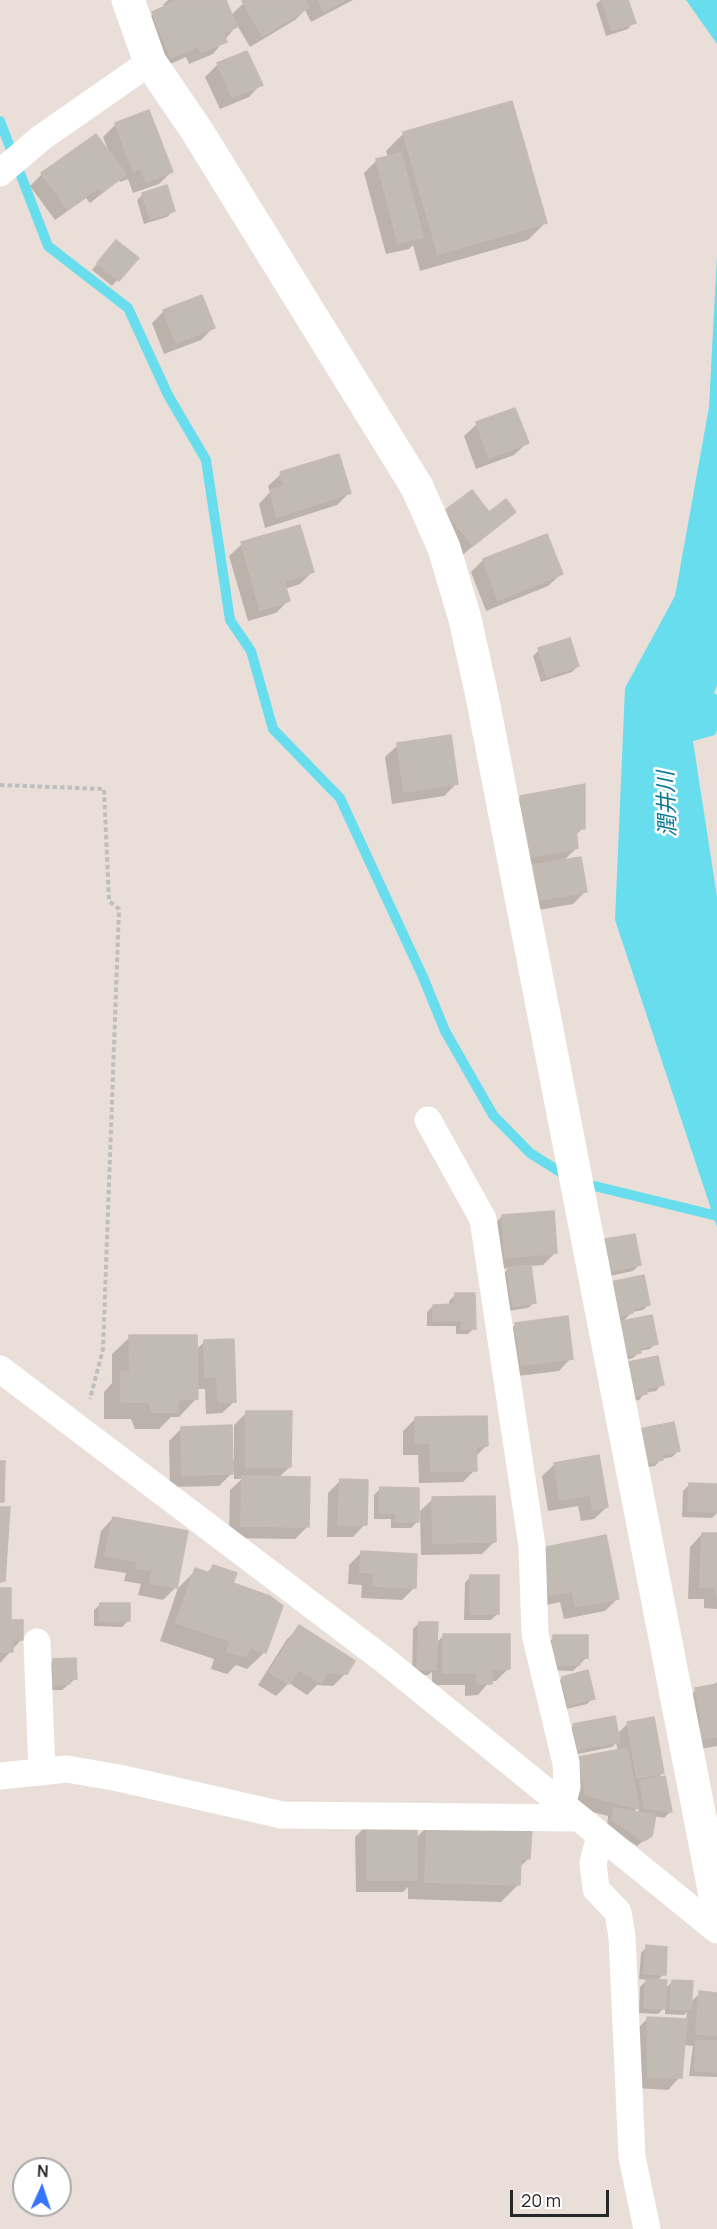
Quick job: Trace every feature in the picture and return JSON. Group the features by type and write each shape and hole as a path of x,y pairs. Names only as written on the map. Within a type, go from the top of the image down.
{"street":[{"path":"134,4 150,62 197,131 417,487 444,548 465,619 482,696 717,1905"},
{"path":"0,173 41,138 150,62"},
{"path":"428,1120 483,1219 532,1546 535,1634 566,1763 570,1812"},
{"path":"0,1369 382,1659 717,1930"},
{"path":"37,1642 42,1772"},
{"path":"0,1776 66,1769 119,1778 282,1815 570,1812"},
{"path":"600,1836 593,1863 596,1888 618,1912 622,1937 632,2157 647,2229"}],"path":[{"path":"0,785 104,789 109,902 119,909 103,1349 82,1431"}],"water":[{"path":"686,0 717,0 717,44"},
{"name":"潤井川","path":"717,255 717,685 714,693 717,695 717,730 715,735 693,741 717,897 717,1227 615,920 625,688 675,596 709,407"}],"building":[{"path":"179,0 226,0 237,27 223,33 227,42 201,52 199,46 171,58 152,12"},
{"path":"305,0 309,7 263,36 242,1"},
{"path":"318,0 344,0 324,11"},
{"path":"602,0 628,0 636,23 612,30"},
{"path":"247,51 263,85 232,97 217,63"},
{"path":"512,101 547,223 438,254 403,132"},
{"path":"149,110 173,172 146,182 141,168 133,171 115,123"},
{"path":"96,134 126,175 103,192 99,187 68,209 41,173"},
{"path":"401,153 423,237 398,243 376,159"},
{"path":"167,185 175,211 150,219 142,193"},
{"path":"116,240 139,258 119,281 97,263"},
{"path":"202,295 215,328 176,343 163,310"},
{"path":"515,408 529,443 489,458 476,422"},
{"path":"339,454 351,493 277,517 270,490 284,486 280,472"},
{"path":"472,490 489,512 506,499 516,512 473,546 445,510"},
{"path":"300,525 314,572 284,581 290,601 260,610 241,542"},
{"path":"547,534 563,574 498,600 483,559"},
{"path":"570,638 579,666 547,677 538,648"},
{"path":"451,735 458,784 404,792 397,743"},
{"path":"585,784 585,829 576,829 578,848 530,857 520,796"},
{"path":"581,857 587,892 539,900 533,865"},
{"path":"554,1211 557,1253 505,1258 502,1215"},
{"path":"635,1234 641,1265 606,1272 600,1240"},
{"path":"531,1265 536,1303 513,1306 507,1268"},
{"path":"644,1275 650,1305 632,1308 633,1313 616,1317 610,1282"},
{"path":"455,1293 475,1293 476,1329 461,1329 462,1320 433,1321 433,1305 455,1304"},
{"path":"652,1315 658,1344 639,1348 641,1353 624,1356 617,1322"},
{"path":"568,1316 573,1359 521,1365 515,1323"},
{"path":"129,1335 197,1335 198,1399 178,1400 178,1412 152,1412 149,1402 121,1402 121,1372 130,1372"},
{"path":"234,1339 236,1402 218,1402 217,1377 205,1377 204,1340"},
{"path":"658,1356 664,1385 646,1388 647,1394 631,1397 623,1363"},
{"path":"246,1411 292,1411 291,1467 246,1467"},
{"path":"487,1416 488,1446 476,1446 477,1471 431,1471 430,1443 415,1443 415,1417"},
{"path":"674,1422 680,1451 662,1455 663,1460 646,1463 639,1429"},
{"path":"232,1425 233,1474 182,1475 181,1427"},
{"path":"599,1455 608,1507 593,1510 590,1495 560,1500 554,1463"},
{"path":"0,1461 5,1461 4,1502 0,1502"},
{"path":"242,1476 310,1477 309,1527 241,1526"},
{"path":"340,1479 368,1480 367,1525 338,1525"},
{"path":"689,1483 717,1484 717,1512 688,1511"},
{"path":"380,1487 419,1488 419,1522 396,1522 396,1513 379,1513"},
{"path":"495,1496 496,1542 433,1543 432,1497"},
{"path":"0,1507 10,1507 5,1581 0,1582"},
{"path":"113,1517 188,1531 177,1588 150,1583 152,1571 136,1568 137,1561 105,1556"},
{"path":"702,1533 717,1533 717,1597 716,1587 700,1587"},
{"path":"606,1535 619,1599 576,1607 572,1591 550,1595 541,1548"},
{"path":"361,1551 417,1554 416,1588 373,1586 374,1573 360,1572"},
{"path":"213,1565 237,1573 233,1583 270,1596 283,1606 266,1653 250,1647 246,1657 227,1651 231,1641 176,1623 195,1568 210,1573"},
{"path":"470,1575 499,1575 499,1614 470,1614"},
{"path":"0,1588 11,1588 11,1620 23,1620 23,1640 13,1640 13,1652 0,1652"},
{"path":"100,1603 130,1603 130,1621 99,1621"},
{"path":"419,1622 438,1622 436,1670 417,1669"},
{"path":"299,1625 355,1661 347,1674 327,1673 321,1683 299,1669 289,1684 269,1672"},
{"path":"443,1634 510,1634 510,1669 492,1669 492,1684 477,1684 477,1673 443,1673"},
{"path":"553,1635 588,1635 588,1658 580,1658 580,1665 553,1665"},
{"path":"76,1658 77,1679 69,1679 70,1684 54,1685 53,1659"},
{"path":"588,1670 595,1699 568,1705 562,1677"},
{"path":"717,1684 717,1737 695,1740 692,1726 702,1725 695,1688"},
{"path":"615,1716 620,1742 578,1749 573,1724"},
{"path":"654,1717 664,1773 637,1778 627,1722"},
{"path":"627,1748 639,1809 586,1795 578,1757"},
{"path":"665,1776 672,1812 645,1808 640,1781"},
{"path":"614,1808 656,1815 652,1836 644,1841 612,1820"},
{"path":"367,1823 417,1823 417,1880 367,1880"},
{"path":"427,1824 532,1828 530,1859 521,1859 520,1885 425,1882"},
{"path":"646,1945 667,1947 666,1975 644,1974"},
{"path":"646,1979 667,1980 665,2009 644,2008"},
{"path":"672,1980 693,1981 691,2010 670,2009"},
{"path":"699,1991 717,1993 717,2035 696,2034"},
{"path":"647,2017 687,2019 682,2078 648,2077"},
{"path":"696,2041 717,2041 717,2072 695,2071"}],"waterway":[{"path":"0,121 48,246 128,308 168,395 206,460 230,620 251,651 273,729 340,798 423,977 445,1031 493,1115 530,1153 568,1177"},
{"path":"582,1183 717,1216"}]}
